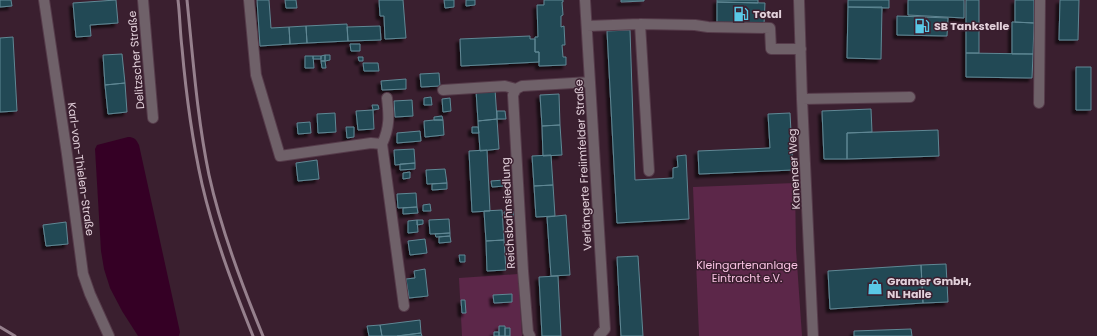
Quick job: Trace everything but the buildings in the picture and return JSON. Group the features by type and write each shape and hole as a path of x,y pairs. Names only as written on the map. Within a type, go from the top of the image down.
{"street":[{"name":"Karl-von-Thielen-Straße","path":"44,0 66,146 83,274 90,294 109,336"},
{"name":"Delitzscher Straße","path":"143,0 153,118"},
{"path":"249,0 254,66 280,156 371,143 382,144"},
{"name":"Verlängerte Freiimfelder Straße","path":"585,0 602,333"},
{"name":"Kanenaer Weg","path":"799,0 813,336"},
{"path":"1039,103 1040,0"},
{"path":"640,24 649,171"},
{"path":"587,26 640,24 695,25 708,28 770,28 771,49 801,49"},
{"path":"443,90 505,86 516,89 522,86 590,82"},
{"name":"Reichsbahnsiedlung","path":"516,89 513,95 523,272 528,332 530,336"},
{"path":"802,99 910,97"},
{"path":"387,98 389,117 386,135 382,144 404,306"}],"green space":[{"name":"Kleingartenanlage Eintracht e.V.","path":"795,183 796,249 802,336 699,336 693,187"},
{"path":"518,274 522,336 462,336 459,278"}],"shaded area":[{"path":"128,137 135,139 139,145 180,332 179,336 138,336 122,311 110,288 104,269 101,251 95,149 97,145"}],"railway":[{"path":"178,0 187,99 202,184 224,261 253,336"},
{"path":"187,0 198,109 209,175 219,216 232,256 263,336"},
{"path":"0,327 15,336"}],"place":[{"name":"Total","path":"741,14"},
{"name":"SB Tankstelle","path":"922,26"},
{"name":"Gramer GmbH, NL Halle","path":"875,287"}]}
